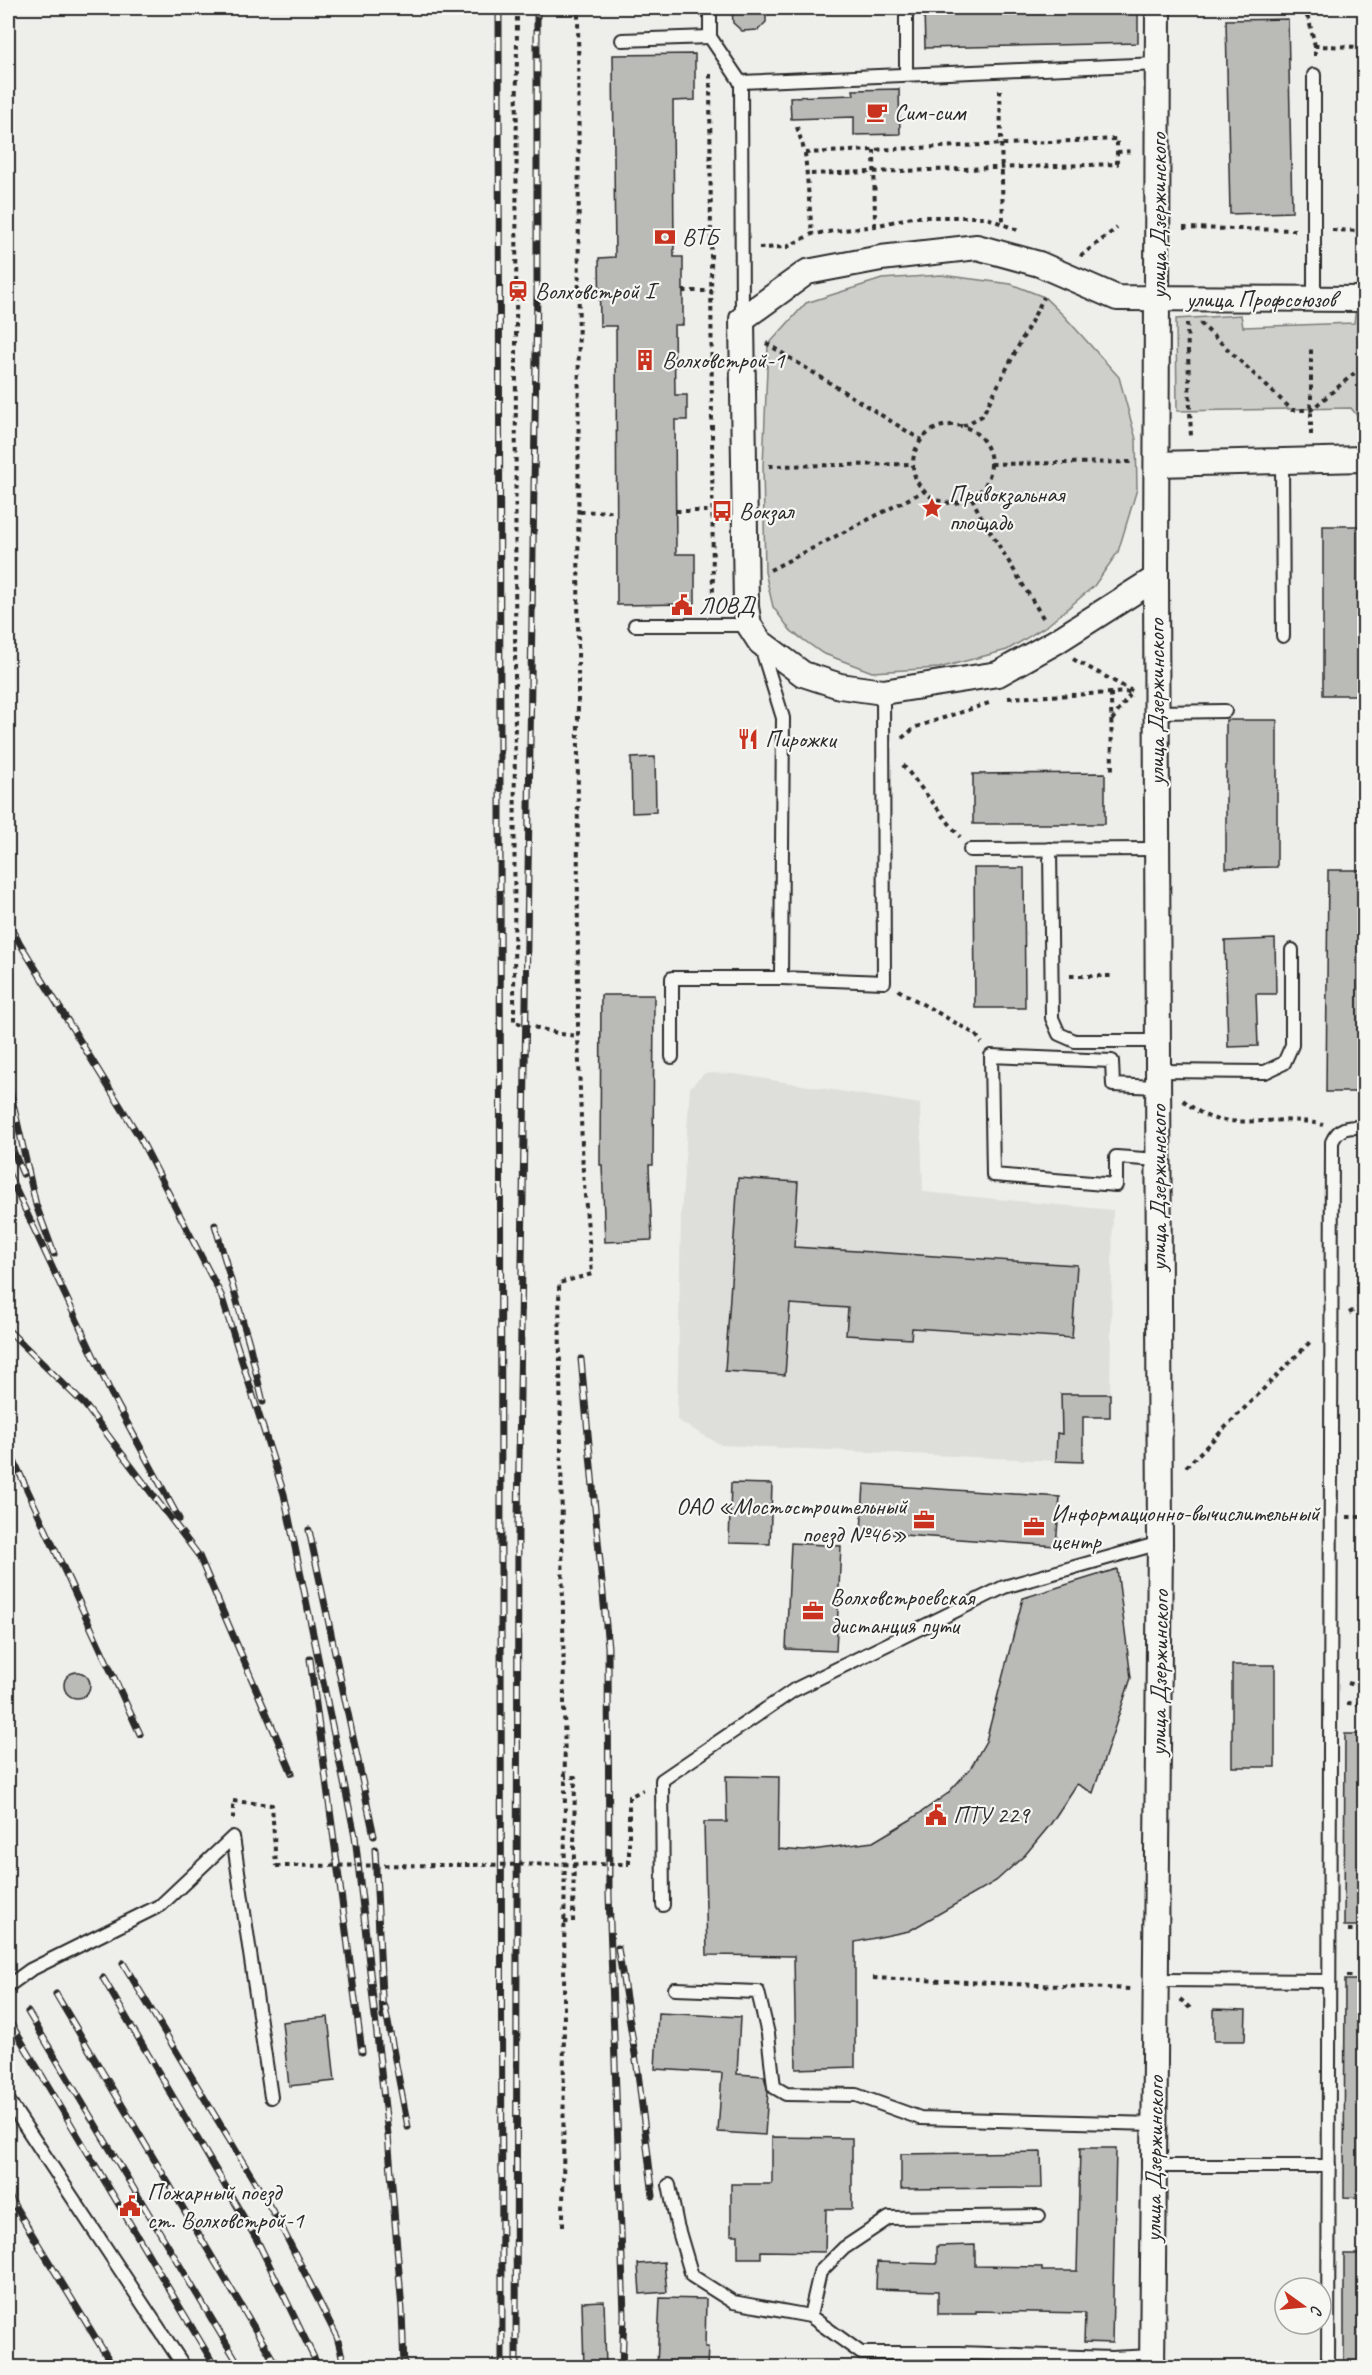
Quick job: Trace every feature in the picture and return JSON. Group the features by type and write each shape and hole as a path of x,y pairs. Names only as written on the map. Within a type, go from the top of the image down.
{"street":[{"name":"улица Дзержинского","path":"1152,2362 1155,2124 1148,1985 1160,1543 1156,578 1147,463 1158,299 1158,8"},
{"path":"1156,578 1057,641 998,674 883,692 840,686 803,674 754,633 746,607 742,320 807,272 881,258 977,247 1039,264 1117,298 1158,299"},
{"name":"улица Профсоюзов","path":"1158,299 1365,298"},
{"path":"1147,463 1365,459"}],"lane":[{"path":"710,8 710,37 740,82 742,320"},
{"path":"906,8 906,74"},
{"path":"622,40 710,37"},
{"path":"740,82 1158,64"},
{"path":"1314,75 1314,299"},
{"path":"1282,461 1282,636"},
{"path":"634,624 713,625 754,633 783,718 781,978"},
{"path":"672,1057 672,978 781,978 884,982 887,744 883,692"},
{"path":"1156,712 1225,711"},
{"path":"1050,849 1052,1018 1059,1034 1075,1041 1157,1041"},
{"path":"970,850 1156,849"},
{"path":"1158,1160 1116,1157 1116,1185 993,1175 991,1056 1112,1061 1113,1084 1265,1072 1284,1063 1292,1045 1292,950"},
{"path":"1328,2367 1332,1142 1336,1132 1346,1127 1365,1127"},
{"path":"663,1905 662,1780 794,1690 1004,1587 1160,1543"},
{"path":"8,1986 30,1970 161,1905 233,1837"},
{"path":"233,1837 271,2097"},
{"path":"1148,1985 1329,1981"},
{"path":"675,1989 758,1992 768,2034 774,2086 786,2094 856,2095 920,2118 1155,2124"},
{"path":"8,2100 185,2367"},
{"path":"1154,2166 1329,2166"},
{"path":"669,2185 677,2225 692,2276 733,2302 810,2316 861,2353 959,2353 1112,2358 1152,2362"},
{"path":"810,2316 820,2272 844,2248 890,2218 1039,2216"}],"path":[{"path":"517,8 514,1022 578,1036"},
{"path":"563,2226 565,1777 559,1283 592,1274 584,1173 578,1036 577,734 580,512 578,8"},
{"path":"1302,8 1309,20 1315,46 1314,75"},
{"path":"710,37 713,625"},
{"path":"1315,46 1365,47"},
{"path":"999,70 1003,224"},
{"path":"797,127 805,153 808,174 812,234"},
{"path":"805,153 1117,139 1118,164 808,174"},
{"path":"874,150 875,226"},
{"path":"1183,229 1365,231"},
{"path":"579,291 600,291"},
{"path":"683,291 712,291"},
{"path":"963,426 982,416 1044,297"},
{"path":"1195,318 1292,410 1311,410 1365,365"},
{"path":"1187,322 1192,463"},
{"path":"768,345 921,440"},
{"path":"1311,348 1311,460"},
{"path":"954,425 963,426 980,436 990,454 991,464 986,483 972,498 952,503 942,502 924,491 918,483 913,464 914,455 921,440 935,429 954,425"},
{"path":"991,464 1147,463"},
{"path":"744,466 913,464"},
{"path":"746,572 765,572 924,491"},
{"path":"972,498 1048,625"},
{"path":"580,512 616,511"},
{"path":"676,511 713,511"},
{"path":"1066,656 1133,692"},
{"path":"1002,699 1133,692"},
{"path":"1112,721 1133,692"},
{"path":"1111,693 1112,774"},
{"path":"970,850 887,744 916,727 991,702"},
{"path":"1051,977 1112,976"},
{"path":"884,982 975,1034 991,1056"},
{"path":"1182,1100 1198,1112 1219,1120 1303,1121 1321,1124 1336,1132"},
{"path":"1186,1467 1331,1322 1365,1305"},
{"path":"564,1922 573,1922 575,1777 565,1777"},
{"path":"233,1837 233,1801 272,1805 276,1866 629,1864 629,1797"},
{"path":"873,1978 1148,1985"}],"shaded area":[{"path":"941,275 1011,284 1044,297 1065,317 1119,377 1136,439 1137,489 1118,552 1094,586 1048,625 1007,650 939,668 872,672 822,653 791,631 773,607 765,572 763,466 768,345 806,303 882,279"},
{"path":"1356,308 1364,308 1364,424 1351,408 1177,411 1176,319 1241,315 1243,327 1354,323"},
{"path":"705,1073 735,1074 920,1104 923,1192 1113,1210 1110,1394 1083,1396 1081,1460 1056,1461 721,1445 677,1420 681,1215 690,1087"}],"building":[{"path":"732,8 766,8 766,22 758,30 742,31 733,23"},
{"path":"924,8 1138,8 1138,43 925,48"},
{"path":"1288,19 1292,212 1230,214 1226,20"},
{"name":"Волховстрой-1","path":"695,54 695,100 673,101 674,257 683,257 683,325 674,325 675,395 687,395 687,420 675,420 676,554 695,554 695,604 617,605 616,326 600,326 599,258 615,257 613,55"},
{"path":"899,89 900,134 854,135 854,117 791,119 790,97 854,95 853,90"},
{"path":"1323,526 1365,526 1365,695 1323,695"},
{"path":"1226,720 1277,720 1277,867 1226,868"},
{"path":"655,757 656,812 632,813 631,758"},
{"path":"1105,773 1105,824 973,824 973,774"},
{"path":"974,868 1024,868 1025,1008 975,1008"},
{"path":"1328,870 1365,870 1365,1092 1326,1092"},
{"path":"1275,939 1276,994 1256,994 1258,1046 1228,1047 1225,941"},
{"path":"601,995 654,995 653,1165 649,1165 652,1240 605,1242 602,1165 600,1165"},
{"path":"738,1178 798,1182 794,1247 1077,1265 1072,1338 912,1328 911,1339 846,1335 848,1308 790,1304 785,1375 725,1371"},
{"path":"1061,1394 1110,1394 1110,1417 1083,1417 1083,1462 1056,1461 1057,1433 1062,1434"},
{"path":"731,1483 772,1484 770,1544 729,1543"},
{"path":"864,1484 1060,1497 1056,1546 861,1532"},
{"path":"791,1543 841,1546 836,1651 786,1649"},
{"path":"1117,1569 1131,1678 1093,1793 1077,1784 1050,1825 1025,1855 996,1881 909,1931 855,1942 855,2067 796,2069 794,1956 707,1955 704,1822 727,1822 726,1776 779,1777 778,1849 804,1851 873,1842 947,1794 970,1769 986,1741 1023,1598"},
{"path":"1232,1665 1275,1665 1275,1767 1232,1767"},
{"path":"77,1672 86,1676 90,1685 86,1694 77,1698 68,1694 64,1685 68,1676"},
{"path":"1345,1734 1365,1734 1365,1926 1344,1926"},
{"path":"1345,1980 1365,1980 1365,2198 1344,2197"},
{"path":"1214,2009 1246,2010 1245,2041 1214,2041"},
{"path":"658,2013 740,2017 737,2074 764,2076 768,2092 765,2135 718,2132 722,2073 655,2069"},
{"path":"328,2017 335,2081 289,2086 282,2022"},
{"path":"772,2137 852,2138 852,2209 826,2209 825,2252 761,2251 761,2258 738,2258 738,2235 731,2235 731,2184 772,2184"},
{"path":"1080,2148 1116,2148 1112,2343 1084,2342 1085,2313 976,2311 976,2314 938,2314 938,2291 876,2289 877,2262 937,2264 937,2246 975,2245 975,2266 1042,2267 1042,2271 1077,2271"},
{"path":"1041,2152 1042,2188 901,2189 901,2154"},
{"path":"1344,2254 1365,2254 1365,2367 1344,2367"},
{"path":"664,2262 667,2292 640,2294 638,2264"},
{"path":"660,2298 706,2299 707,2367 657,2367"},
{"path":"604,2301 606,2367 584,2367 582,2302"}],"railway":[{"path":"499,8 502,2368"},
{"path":"516,2368 518,1521 537,291 537,8"},
{"path":"8,924 140,1138 221,1295 284,1494 355,1836 388,2135 402,2310 404,2368"},
{"path":"8,1081 36,1205 54,1254"},
{"path":"8,1139 23,1174"},
{"path":"8,1173 111,1393 179,1519"},
{"path":"215,1225 249,1343 263,1402"},
{"path":"8,1330 85,1405 199,1556 292,1773"},
{"path":"581,1359 608,1647 609,1895 624,2315 622,2368"},
{"path":"8,1448 140,1734"},
{"path":"309,1530 374,1836"},
{"path":"310,1659 362,2052"},
{"path":"375,1849 383,2017"},
{"path":"618,1948 638,2073 653,2196"},
{"path":"123,1963 279,2222 337,2337 345,2368"},
{"path":"103,1978 257,2240 319,2368"},
{"path":"56,1994 278,2368"},
{"path":"385,2007 408,2127"},
{"path":"28,2012 241,2368"},
{"path":"10,2022 216,2368"},
{"path":"8,2195 114,2368"}],"place":[{"name":"Сим-сим","path":"877,112"},
{"name":"ВТБ","path":"665,237"},
{"name":"Волховстрой I","path":"518,291"},
{"name":"Волховстрой-1","path":"645,360"},
{"name":"Привокзальная площадь","path":"932,508"},
{"name":"Вокзал","path":"722,511"},
{"name":"ЛОВД","path":"682,605"},
{"name":"Пирожки","path":"748,739"},
{"name":"ОАО «Мостостроительный поезд №46»","path":"924,1520"},
{"name":"Информационно-вычислительный центр","path":"1034,1527"},
{"name":"Волховстроевская дистанция пути","path":"813,1611"},
{"name":"ПТУ 229","path":"936,1815"},
{"name":"Пожарный поезд ст. Волховстрой-1","path":"130,2206"}]}
